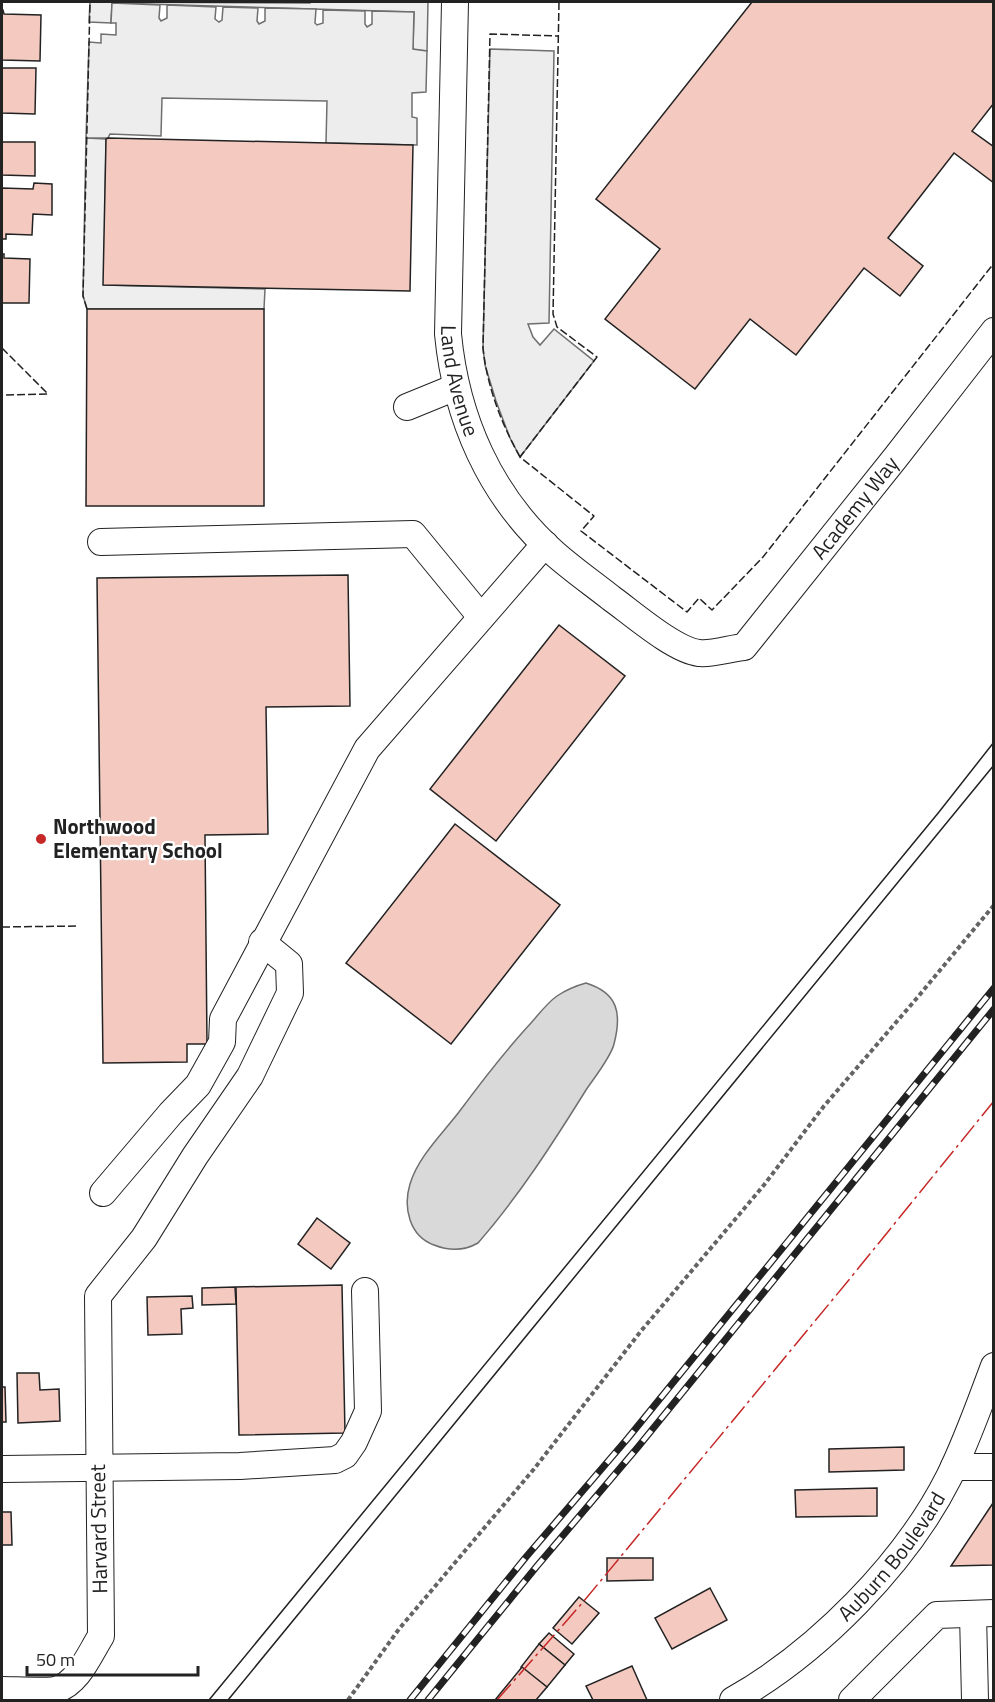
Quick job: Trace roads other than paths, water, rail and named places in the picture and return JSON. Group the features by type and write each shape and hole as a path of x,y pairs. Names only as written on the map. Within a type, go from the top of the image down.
{"street":[{"name":"Land Avenue","path":"455,2 448,334 456,387 467,424 488,472 508,503 545,544 579,574 670,641 699,653"},
{"name":"Academy Way","path":"699,653 744,646 896,457 993,331"},
{"path":"407,407 456,387"},
{"path":"101,542 413,534 481,617"},
{"path":"103,1193 198,1085 222,1042 223,1019 262,942 367,749 545,544"},
{"name":"Harvard Street","path":"2,1690 53,1690 68,1684 79,1672 100,1636 98,1296 144,1238 195,1156 250,1076 290,993 289,964 262,942"},
{"path":"2,1469 240,1467 335,1460 345,1455 354,1442 368,1411 365,1291"},
{"name":"Auburn Boulevard","path":"733,1701 765,1693 883,1573 929,1512 954,1467 993,1366"},
{"path":"954,1467 993,1467"},
{"path":"852,1701 937,1615 983,1613 975,1701"}],"tram line":[{"path":"209,1700 939,812 994,742"},
{"path":"228,1700 994,765"}],"railway":[{"path":"410,1700 526,1557 628,1438 994,988"},
{"path":"428,1700 638,1447 994,1009"}],"place":[{"name":"Northwood Elementary School","path":"41,839"}]}
